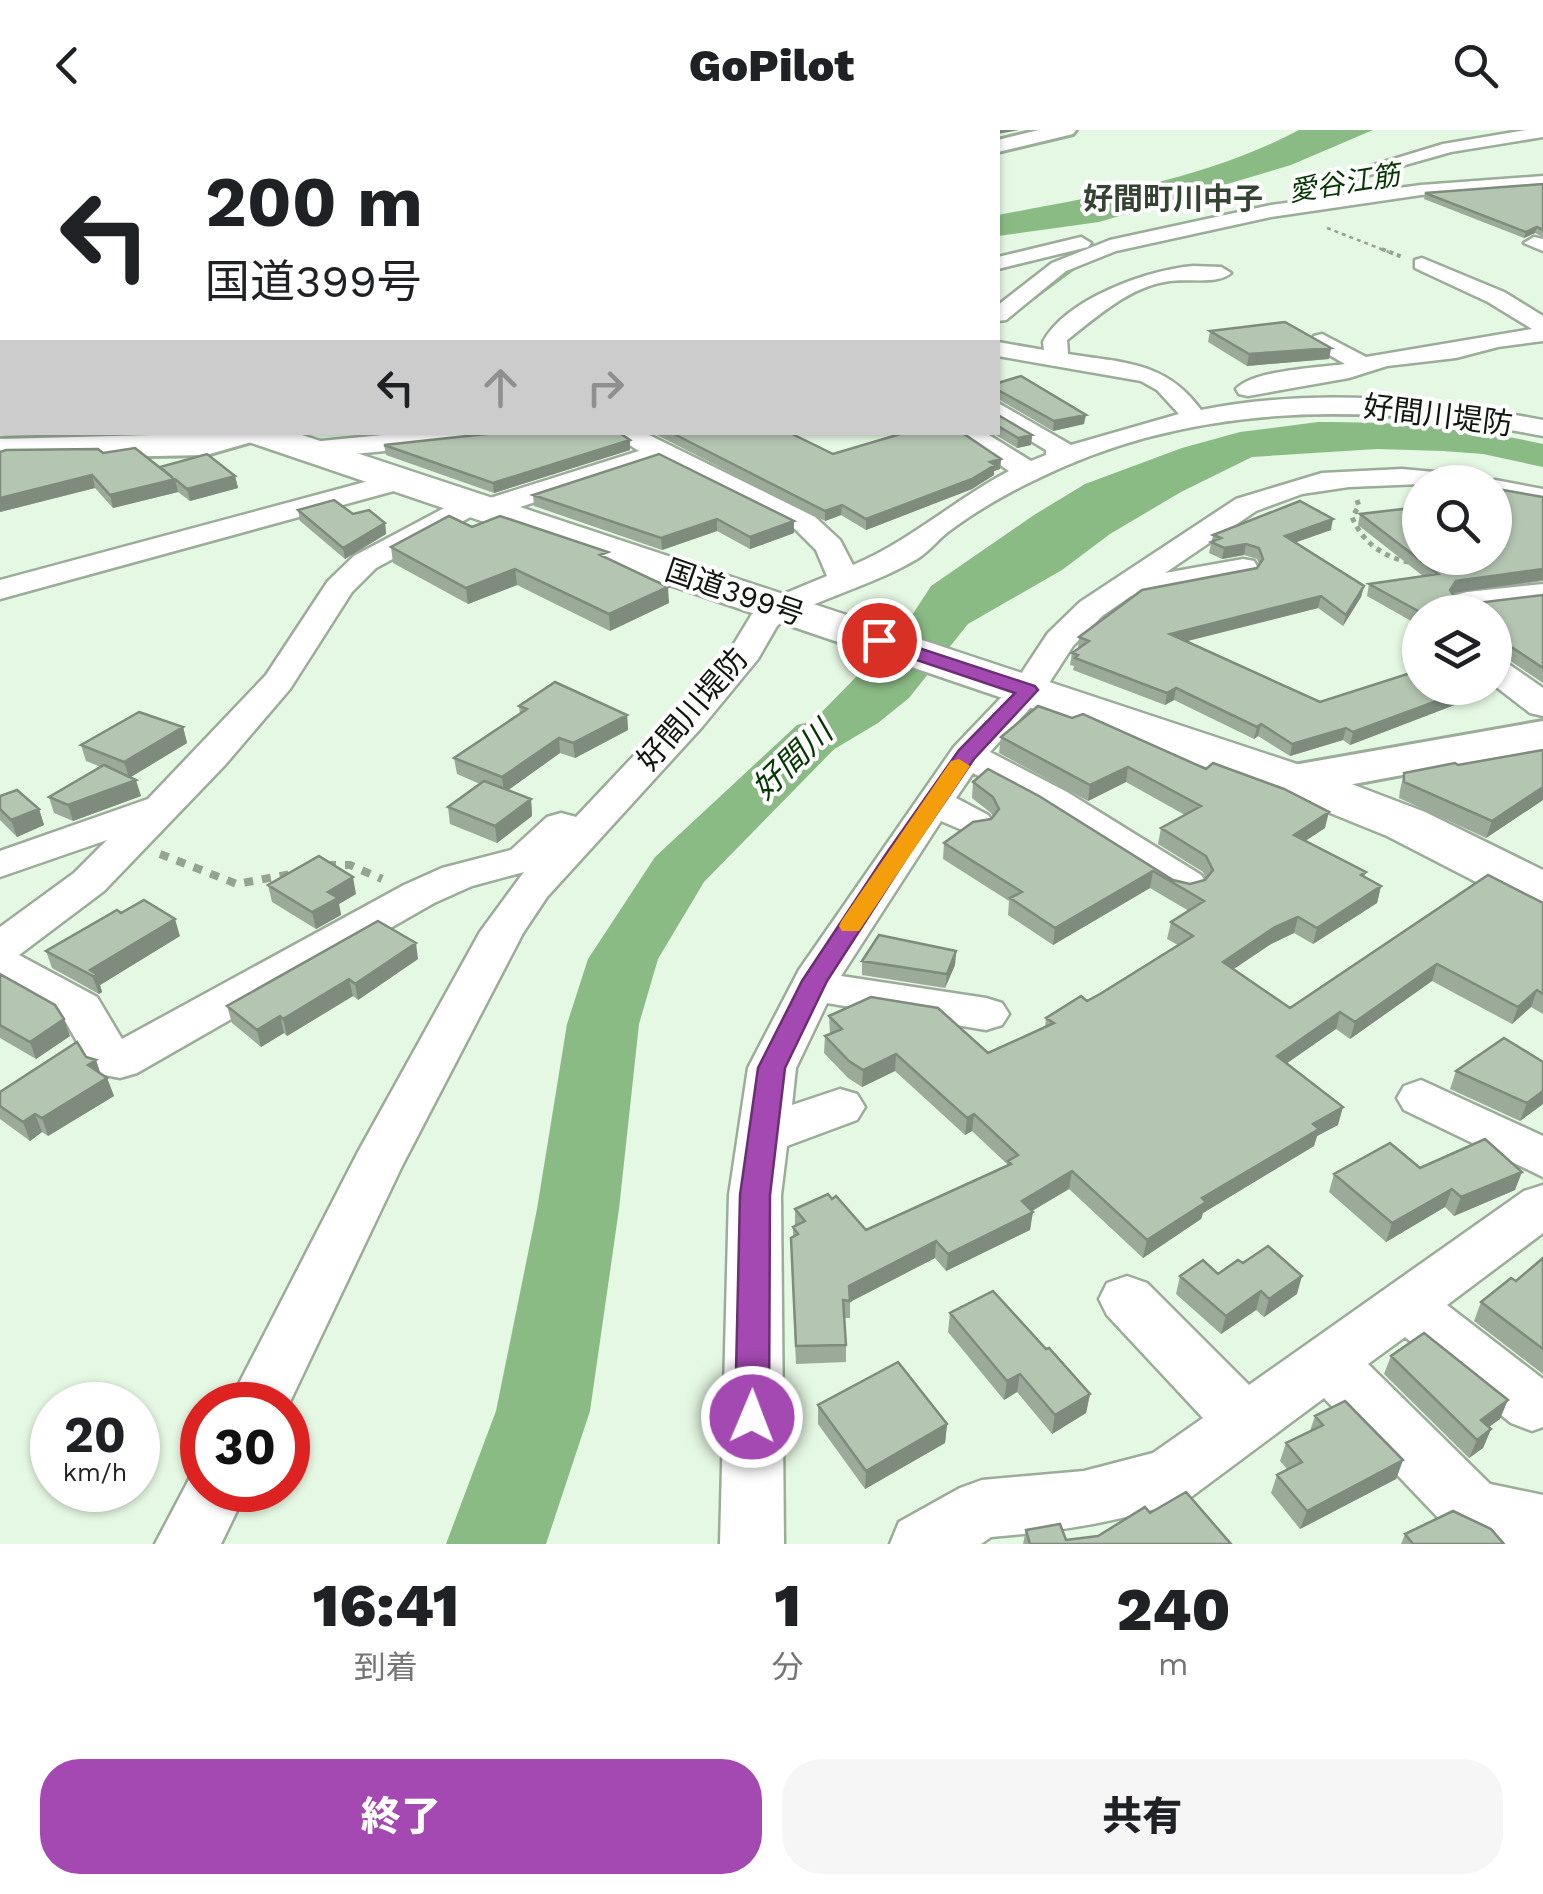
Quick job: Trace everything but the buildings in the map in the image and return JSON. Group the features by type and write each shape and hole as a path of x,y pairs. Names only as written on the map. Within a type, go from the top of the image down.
{"highway":[{"name":"国道399号","path":"262,435 1294,780 1406,824 1543,894"}],"street":[{"path":"1000,145 1059,130"},
{"path":"1000,263 1236,208 1449,147 1543,132"},
{"path":"1000,313 1075,258 1110,246 1240,216 1421,190 1543,181"},
{"path":"1056,270 1063,248"},
{"path":"1143,250 1163,265 1158,274"},
{"path":"1422,264 1496,296 1543,330"},
{"path":"1057,357 1057,336 1132,284 1158,274 1221,273"},
{"path":"1496,296 1538,295"},
{"path":"1104,437 1267,383 1543,330"},
{"path":"1322,342 1362,365"},
{"path":"1000,349 1140,373 1166,385 1189,410"},
{"path":"1286,360 1319,375"},
{"path":"1108,384 1166,385"},
{"name":"好間川堤防","path":"269,1382 376,1166 502,932 532,888 689,719 746,652 764,621 780,607 908,552 940,524 1104,437 1231,413 1317,405 1428,408 1543,428"},
{"path":"971,435 1044,466 1059,447 1000,411"},
{"path":"0,448 206,445 242,435"},
{"path":"310,450 470,435"},
{"path":"628,435 820,533 844,578"},
{"path":"0,948 89,882 165,806 278,682 352,574 388,548 482,506 661,452"},
{"path":"752,1544 755,1195 772,1068 812,986 966,755 1060,640 1091,609 1216,525 1270,494 1334,480 1402,477"},
{"path":"0,590 402,480"},
{"path":"1512,491 1543,497"},
{"path":"1216,525 1261,516 1278,521"},
{"path":"1114,593 1199,575 1239,583"},
{"path":"1528,595 1543,619"},
{"path":"1512,682 1543,704"},
{"path":"1294,780 1543,735"},
{"path":"966,755 1053,800 1186,884"},
{"path":"0,964 81,1008 106,1054 112,1061 120,1061 139,1054 417,896 457,877 524,859 568,818 614,797"},
{"path":"933,802 974,823"},
{"path":"0,865 165,806"},
{"path":"812,986 986,1014"},
{"path":"1421,1098 1543,1158"},
{"path":"763,1135 840,1107"},
{"path":"922,1544 982,1508 1084,1500 1169,1477 1543,1205"},
{"path":"1127,1299 1246,1421"},
{"path":"1405,1305 1532,1405"},
{"path":"1327,1362 1468,1505 1484,1514 1543,1524"},
{"path":"187,1544 204,1512"}],"path":[{"path":"1327,228 1422,264"},
{"path":"1334,480 1355,495 1359,506 1352,517 1356,529 1388,558 1402,560"},
{"path":"131,842 237,884 295,873"},
{"path":"312,869 350,865 417,896"}],"water":[{"path":"1299,130 1373,130 1291,165 1099,222 1000,236 1000,215 1113,193 1190,173"},
{"name":"好間川","path":"1318,422 1431,426 1514,438 1543,444 1543,467 1483,454 1443,451 1377,449 1252,457 1181,492 1110,534 1062,570 968,624 909,698 878,723 716,820 903,629 931,586 1034,515 1085,484 1182,448 1240,432"}],"waterway":[{"name":"愛谷江筋","path":"1034,297 1080,263"},
{"name":"好間川","path":"496,1544 543,1411 578,1209 603,1024 623,959 678,871 817,737"}],"slow traffic":[{"path":"851,926 959,766"}],"district":[{"name":"好間町川中子","path":"1173,198"}],"route":[{"path":"752,1417 755,1195 772,1068 815,981 898,854 966,755 1028,690 879,640"}]}
